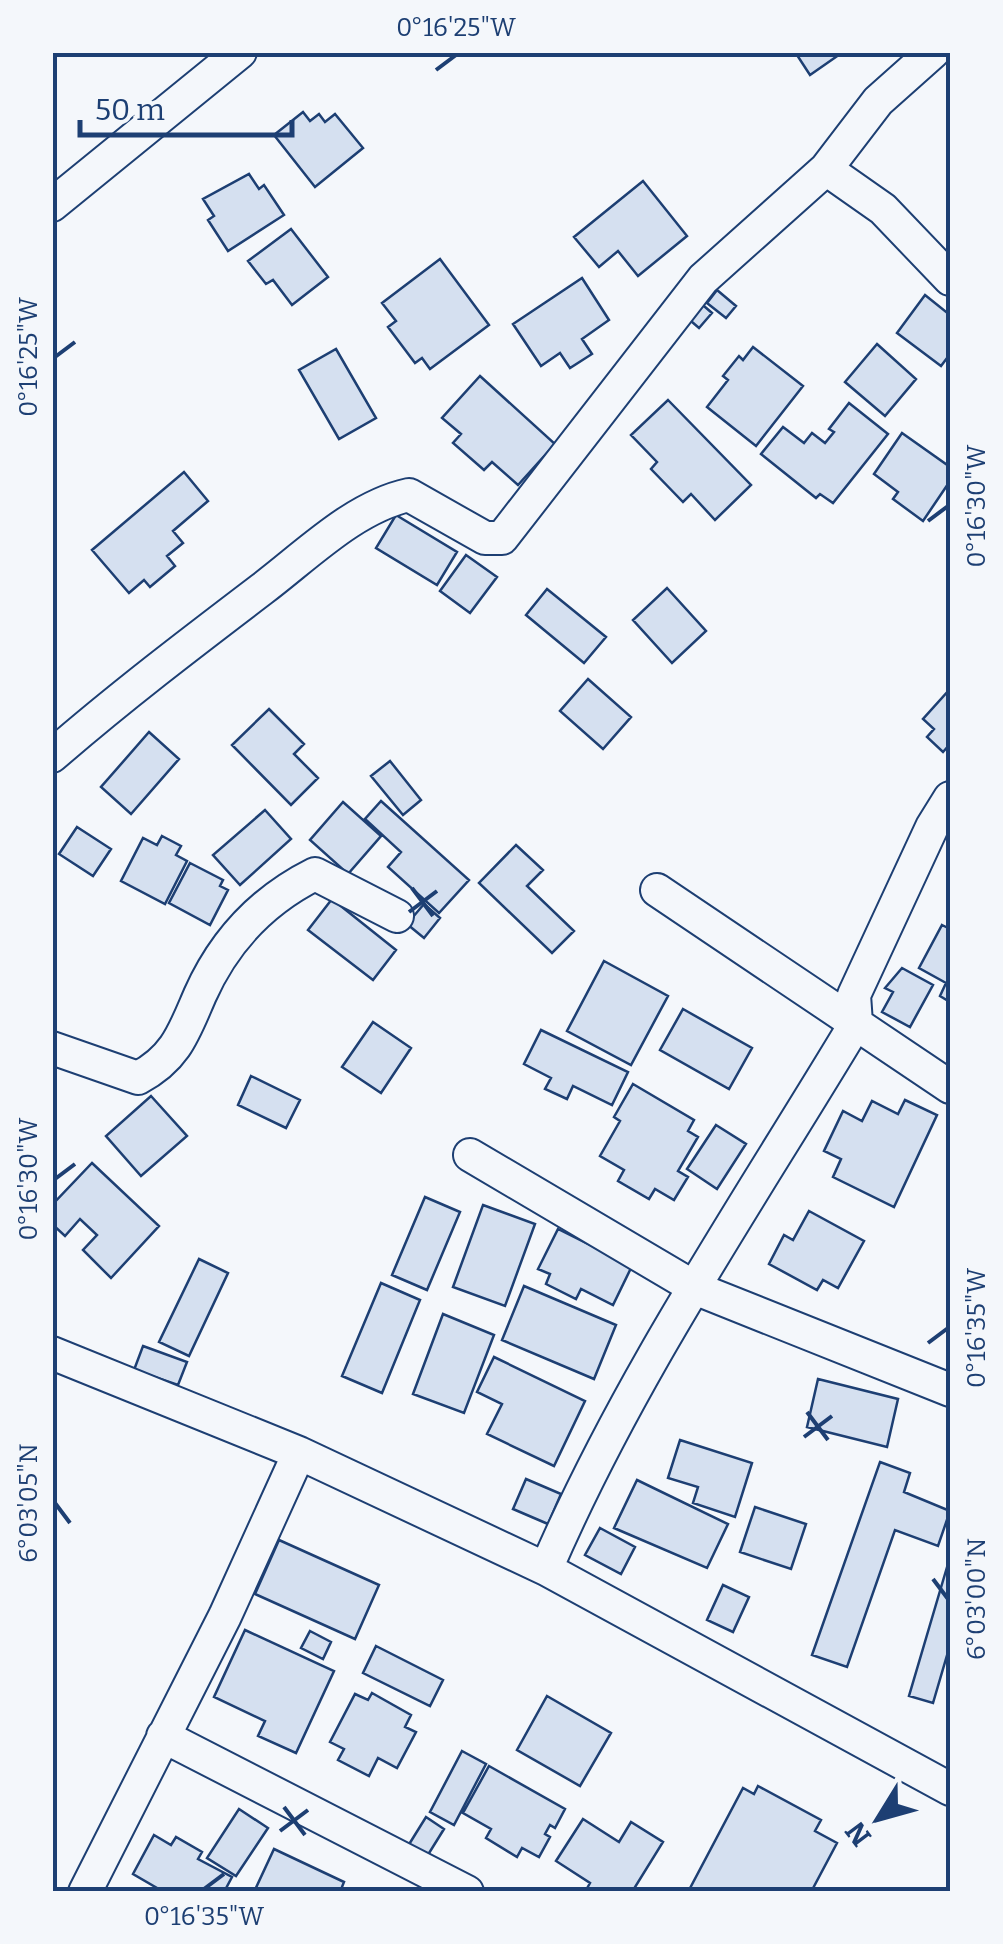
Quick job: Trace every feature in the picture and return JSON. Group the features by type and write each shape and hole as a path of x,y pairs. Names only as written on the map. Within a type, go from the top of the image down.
{"street":[{"path":"52,204 240,52"},
{"path":"52,756 349,522 386,500 409,494 486,538 502,538 703,279 826,169 878,101 933,52"},
{"path":"826,169 883,209 950,279"},
{"path":"546,1569 580,1490 650,1360 696,1288 722,1235 856,1022 854,995 950,798"},
{"path":"52,1048 138,1078 155,1070 170,1058 188,1028 201,992 244,924 275,894 315,874 397,916"},
{"path":"657,890 950,1088"},
{"path":"470,1155 696,1288 950,1390"},
{"path":"52,1352 299,1453 546,1569 950,1789"},
{"path":"86,1892 225,1616 299,1453"},
{"path":"163,1736 468,1892"}],"building":[{"path":"795,52 843,52 810,75"},
{"path":"303,112 310,121 319,114 325,122 335,114 363,148 315,187 274,135"},
{"path":"249,174 259,189 264,185 284,215 228,251 208,220 214,216 203,199"},
{"path":"643,181 687,236 638,276 618,251 599,267 574,237"},
{"path":"291,229 328,277 292,305 273,280 266,284 248,261"},
{"path":"440,259 489,325 430,369 422,358 415,363 388,327 396,321 382,303"},
{"path":"582,278 609,320 582,339 592,354 570,368 560,353 541,366 513,324"},
{"path":"717,290 736,306 726,318 707,303"},
{"path":"925,295 950,315 950,354 941,366 897,333"},
{"path":"697,300 712,313 699,328 684,315"},
{"path":"877,344 916,379 885,416 845,382"},
{"path":"753,347 803,386 756,446 707,407 728,380 723,376 739,356 743,360"},
{"path":"336,349 376,418 339,439 299,370"},
{"path":"480,376 555,444 518,485 492,462 484,470 453,443 461,434 442,418"},
{"path":"668,400 751,485 715,520 691,494 683,502 651,469 657,462 631,435"},
{"path":"849,403 888,434 833,503 820,494 816,498 761,454 783,427 804,443 812,433 825,443 834,432 829,429"},
{"path":"902,433 950,467 950,481 923,521 893,499 898,492 874,474"},
{"path":"184,472 208,501 173,531 183,543 167,556 175,566 150,587 144,580 129,593 92,550"},
{"path":"396,515 457,552 437,585 376,548"},
{"path":"466,555 497,577 470,613 440,591"},
{"path":"667,588 706,631 672,663 633,620"},
{"path":"547,589 606,637 584,663 526,615"},
{"path":"588,679 631,717 603,749 560,711"},
{"path":"950,689 950,744 943,752 927,737 934,729 923,719"},
{"path":"269,709 304,744 294,754 318,778 291,805 232,745"},
{"path":"149,732 179,759 131,814 101,787"},
{"path":"390,761 421,800 403,815 371,776"},
{"path":"381,801 469,880 439,913 388,867 401,852 365,819"},
{"path":"343,802 381,836 348,874 310,840"},
{"path":"265,810 291,839 240,885 213,855"},
{"path":"77,827 111,849 93,876 59,854"},
{"path":"162,836 181,846 176,855 187,861 165,904 121,881 143,838 157,845"},
{"path":"516,845 543,870 527,886 574,931 552,953 479,883"},
{"path":"190,863 223,880 220,886 228,890 210,925 169,903"},
{"path":"332,899 396,950 373,980 308,930"},
{"path":"424,904 440,918 424,938 407,924"},
{"path":"942,925 950,929 950,1002 940,996 946,983 919,968"},
{"path":"604,961 668,996 631,1065 567,1031"},
{"path":"902,968 933,985 910,1027 882,1012 893,992 885,988"},
{"path":"683,1009 752,1048 729,1089 660,1050"},
{"path":"373,1022 411,1048 381,1093 342,1067"},
{"path":"541,1030 628,1072 612,1105 573,1086 567,1099 545,1089 551,1078 524,1064"},
{"path":"251,1076 300,1100 286,1128 238,1105"},
{"path":"633,1084 694,1120 688,1131 698,1137 678,1171 688,1177 674,1200 655,1189 649,1199 618,1181 624,1170 600,1156 620,1121 614,1117"},
{"path":"151,1096 187,1136 141,1176 106,1136"},
{"path":"905,1100 937,1115 894,1207 833,1177 841,1159 824,1151 843,1111 862,1121 872,1101 898,1114"},
{"path":"716,1125 746,1144 717,1189 687,1169"},
{"path":"92,1163 159,1226 111,1278 83,1250 97,1235 80,1219 65,1236 52,1224 52,1205"},
{"path":"425,1197 460,1212 427,1290 392,1275"},
{"path":"483,1205 535,1224 505,1306 453,1287"},
{"path":"809,1211 864,1241 838,1288 823,1280 817,1290 769,1264 784,1235 793,1240"},
{"path":"558,1229 632,1266 613,1305 581,1289 576,1299 546,1284 550,1274 538,1269"},
{"path":"199,1259 228,1273 189,1356 159,1342"},
{"path":"381,1283 420,1300 382,1393 342,1376"},
{"path":"524,1286 616,1325 594,1379 502,1340"},
{"path":"443,1314 494,1335 464,1413 413,1394"},
{"path":"143,1346 187,1362 178,1385 134,1370"},
{"path":"494,1357 585,1401 554,1466 487,1434 502,1404 477,1392"},
{"path":"818,1379 898,1399 887,1447 807,1427"},
{"path":"680,1440 752,1463 735,1517 693,1503 698,1487 668,1478"},
{"path":"880,1462 910,1473 904,1492 950,1511 938,1546 895,1530 847,1667 812,1655"},
{"path":"526,1479 561,1494 548,1524 513,1509"},
{"path":"637,1480 728,1524 707,1568 614,1528"},
{"path":"755,1507 806,1524 791,1569 740,1552"},
{"path":"600,1528 635,1547 621,1574 585,1555"},
{"path":"279,1540 379,1585 355,1639 255,1594"},
{"path":"950,1557 950,1645 933,1703 909,1696"},
{"path":"723,1585 749,1597 733,1632 707,1620"},
{"path":"245,1630 334,1671 296,1753 258,1736 265,1721 214,1697"},
{"path":"310,1631 331,1642 323,1659 301,1648"},
{"path":"376,1646 443,1680 430,1706 363,1673"},
{"path":"372,1693 411,1715 405,1727 416,1732 397,1768 378,1758 369,1776 338,1760 344,1749 330,1742 355,1694 368,1700"},
{"path":"547,1696 611,1733 580,1786 517,1750"},
{"path":"462,1751 486,1764 454,1825 430,1812"},
{"path":"489,1766 565,1809 555,1828 550,1825 545,1834 550,1837 539,1857 522,1848 517,1857 486,1838 491,1829 463,1813"},
{"path":"758,1786 821,1820 815,1831 837,1843 811,1892 688,1892 743,1788 754,1794"},
{"path":"239,1809 268,1828 236,1876 207,1858"},
{"path":"426,1817 444,1829 426,1858 408,1846"},
{"path":"583,1819 619,1842 631,1822 663,1842 632,1892 585,1892 590,1883 556,1861"},
{"path":"154,1835 171,1845 176,1837 202,1852 198,1859 232,1877 224,1892 164,1892 133,1874"},
{"path":"274,1849 344,1882 340,1892 254,1892"}]}
